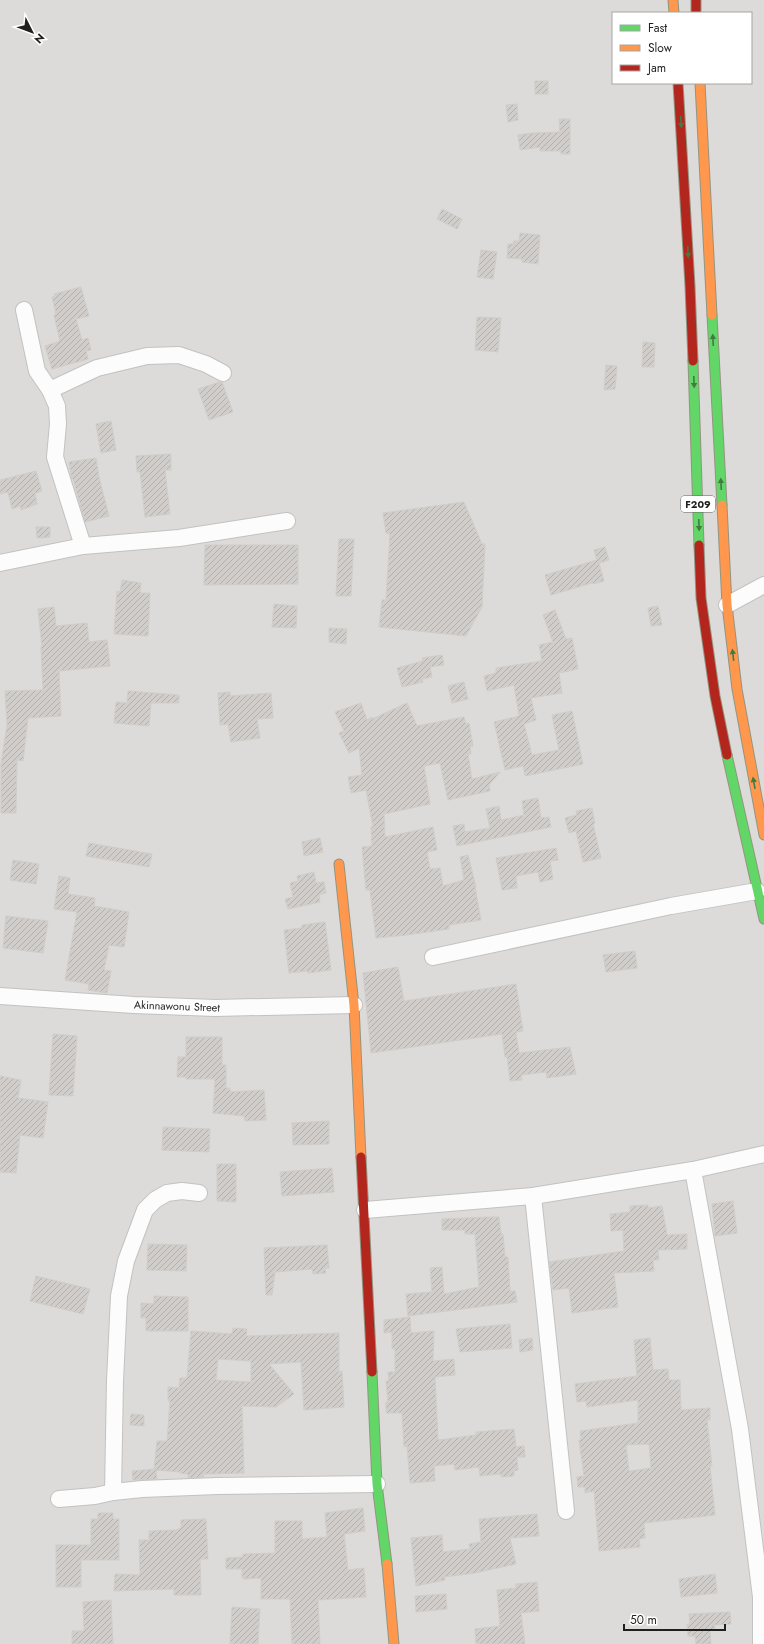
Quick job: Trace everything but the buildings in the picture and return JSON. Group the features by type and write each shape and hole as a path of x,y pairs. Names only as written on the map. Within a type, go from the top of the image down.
{"main road":[{"path":"673,0 674,12"},
{"path":"696,0 696,12"},
{"name":"F209","path":"678,84 690,286 701,598 716,696 764,919"},
{"name":"F209","path":"700,84 727,605 737,689 764,835"},
{"path":"339,864 354,1005 377,1484 391,1599 394,1644"}],"street":[{"path":"24,310 37,371 50,390 57,406 58,424 55,457 83,546"},
{"path":"50,390 79,374 93,369 122,361 178,351"},
{"path":"50,390 97,368 147,356 179,355 206,364 223,373"},
{"path":"0,563 83,546 179,538 287,521"},
{"path":"727,605 764,585"},
{"path":"433,957 671,906 757,891"},
{"name":"Akinnawonu Street","path":"0,996 134,1005 215,1008 354,1005"},
{"path":"365,1210 533,1196 693,1170 764,1154"},
{"path":"693,1170 740,1429 761,1597 761,1644"},
{"path":"113,1492 115,1381 120,1296 126,1261 145,1210 155,1200 167,1193 182,1191 199,1193"},
{"path":"533,1196 566,1511"},
{"path":"59,1498 95,1496 113,1492 217,1486 377,1484"}],"shaded area":[{"path":"0,0 764,0 764,1644 0,1644"}],"traffic: fast":[{"path":"712,315 722,505"},
{"path":"693,361 699,545"},
{"path":"727,755 764,919"},
{"path":"372,1372 377,1484 387,1564"}],"traffic: slow":[{"path":"673,0 674,12"},
{"path":"700,84 712,315"},
{"path":"722,505 727,605 737,689 764,835"},
{"path":"339,864 354,1005 361,1157"},
{"path":"387,1564 394,1644"}],"traffic: jam":[{"path":"696,0 696,12"},
{"path":"678,84 693,361"},
{"path":"699,545 701,598 715,696 727,755"},
{"path":"361,1157 372,1372"}]}
